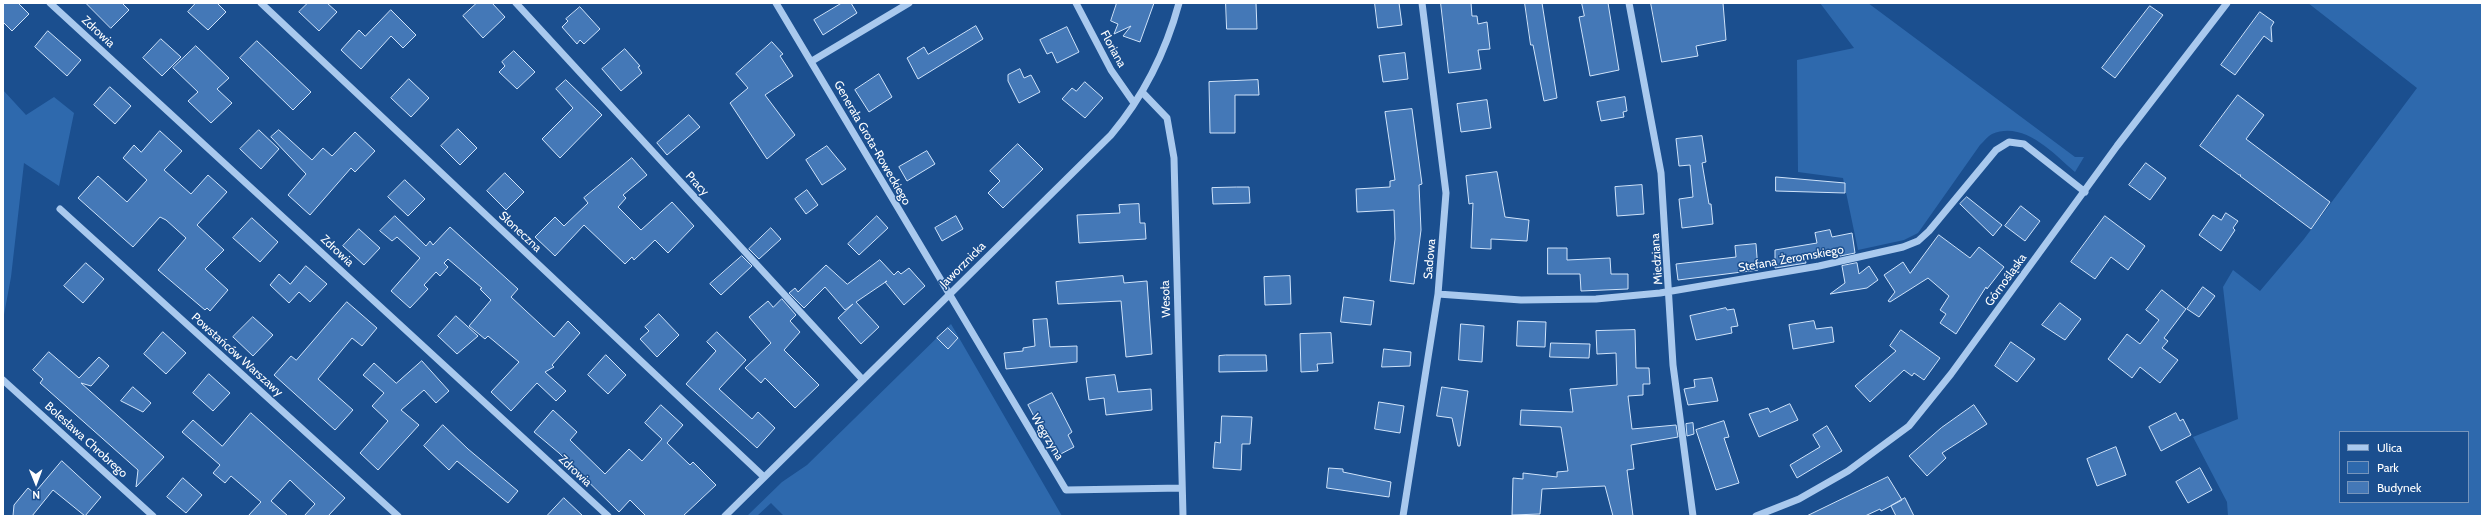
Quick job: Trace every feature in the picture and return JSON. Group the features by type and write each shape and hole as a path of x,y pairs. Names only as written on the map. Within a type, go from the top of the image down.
{"street":[{"name":"Zdrowia","path":"50,3 608,516"},
{"name":"Słoneczna","path":"261,3 764,477"},
{"name":"Pracy","path":"516,3 863,380"},
{"name":"Generała Grota-Roweckiego","path":"776,3 812,61 949,295"},
{"path":"812,61 909,3"},
{"name":"Floriana","path":"1076,3 1111,70 1134,103"},
{"name":"Jaworznicka","path":"725,516 1111,135 1142,92 1161,55 1179,3"},
{"name":"Sadowa","path":"1403,516 1438,294 1446,193 1422,3"},
{"name":"Miedziana","path":"1629,3 1661,173 1670,291 1673,365 1693,516"},
{"name":"Górnośląska","path":"1756,516 1799,499 1848,471 1909,426 1951,374 2227,3"},
{"name":"Wesoła","path":"1142,92 1167,118 1174,158 1182,516"},
{"name":"Stefana Żeromskiego","path":"1438,294 1521,300 1596,299 1670,291 1819,266 1903,247 1918,241 1929,231 1996,150 2008,142 2024,144 2085,192"},
{"name":"Powstańców Warszawy","path":"60,209 398,516"},
{"name":"Węgrzyna","path":"949,295 1066,490 1182,488"},
{"name":"Bolesława Chrobrego","path":"3,380 153,516"}],"green space":[{"path":"1820,3 1868,3 2075,157 2084,157 2075,172 2048,148 2027,135 2004,131 1992,134 1980,145 1918,233 1904,240 1858,250 1843,178 1798,172 1797,60 1854,48"},
{"path":"2308,3 2482,3 2482,516 2228,516 2227,502 2193,437 2238,419 2223,287 2233,270 2260,291 2304,239 2417,88"},
{"path":"3,90 26,115 54,97 74,113 59,186 24,163 11,277 3,320"},
{"path":"951,324 1062,516 784,516 771,503 757,516 747,516 782,482 807,465"}],"building":[{"path":"3,3 18,3 29,14 12,31 3,22"},
{"path":"86,3 122,3 129,10 111,28"},
{"path":"196,3 217,3 226,12 208,30 188,12"},
{"path":"308,3 327,3 337,12 319,31 299,12"},
{"path":"477,3 492,3 505,17 483,38 463,16"},
{"path":"842,3 851,3 857,13 823,35 814,20"},
{"path":"1117,3 1154,3 1140,42 1123,36 1131,26 1114,34 1118,24 1111,21"},
{"path":"1226,3 1256,3 1257,29 1227,29"},
{"path":"1375,3 1399,3 1402,25 1378,28"},
{"path":"1441,3 1471,3 1472,16 1477,16 1478,24 1487,22 1490,49 1478,50 1481,69 1449,73"},
{"path":"1525,3 1542,3 1557,98 1544,101 1533,45 1531,45"},
{"path":"1582,3 1608,3 1619,70 1590,76 1579,17 1584,16"},
{"path":"1651,3 1723,3 1726,40 1696,46 1698,56 1662,62"},
{"path":"2150,6 2163,15 2115,78 2102,68"},
{"path":"580,7 600,29 584,44 580,40 577,44 562,27 568,21 566,19"},
{"path":"391,10 416,35 403,48 391,36 361,69 341,50 359,30 365,36"},
{"path":"2260,12 2274,22 2271,27 2272,42 2264,36 2235,75 2221,65"},
{"path":"976,26 983,39 918,79 907,58 924,47 928,54"},
{"path":"1067,27 1079,52 1057,63 1052,52 1047,54 1040,40"},
{"path":"48,31 81,60 67,76 35,47"},
{"path":"161,39 181,57 162,76 143,58"},
{"path":"257,41 311,92 293,110 240,58"},
{"path":"772,42 783,54 780,56 793,76 765,95 795,135 767,159 730,103 748,88 736,74"},
{"path":"196,46 229,78 217,89 232,103 211,123 188,101 198,92 173,68"},
{"path":"625,49 640,66 638,67 642,73 621,91 602,69"},
{"path":"514,51 535,72 517,89 499,72 505,66 502,62"},
{"path":"1405,53 1408,79 1383,82 1379,56"},
{"path":"1020,69 1024,78 1031,75 1040,92 1019,103 1008,81 1008,75"},
{"path":"879,74 892,97 869,112 855,90"},
{"path":"409,79 429,98 411,117 391,98"},
{"path":"566,80 602,115 560,158 542,139 573,108 556,89"},
{"path":"1258,80 1259,95 1235,95 1235,133 1210,133 1209,82"},
{"path":"1085,82 1103,98 1085,118 1062,99 1072,88 1076,91"},
{"path":"110,87 131,106 115,124 94,105"},
{"path":"2238,95 2264,115 2246,139 2330,202 2311,229 2240,176 2241,175 2200,146"},
{"path":"1625,97 1627,111 1623,112 1624,117 1601,121 1597,102"},
{"path":"1487,100 1491,128 1461,132 1457,104"},
{"path":"1412,109 1422,184 1419,185 1421,230 1414,284 1390,281 1395,239 1394,210 1357,212 1356,189 1390,187 1390,181 1395,180 1385,112"},
{"path":"689,115 700,127 667,155 657,143"},
{"path":"458,129 477,148 460,165 441,146"},
{"path":"259,130 279,149 261,169 240,149"},
{"path":"279,130 312,160 323,148 332,156 355,132 375,151 355,172 351,168 310,215 288,195 306,174 271,137"},
{"path":"160,131 182,151 164,170 191,194 208,175 227,192 197,225 224,250 205,269 228,290 210,311 207,308 205,310 158,270 186,238 166,220 160,217 133,247 78,198 98,176 127,202 147,180 123,158 134,145 141,152"},
{"path":"1702,136 1706,162 1702,163 1709,204 1711,204 1713,224 1682,228 1679,199 1693,197 1690,165 1679,166 1676,139"},
{"path":"1018,144 1043,169 1003,208 988,193 1000,181 990,171"},
{"path":"827,146 846,169 822,185 806,160"},
{"path":"927,151 935,164 907,181 899,167"},
{"path":"632,158 647,175 623,195 626,198 618,207 641,230 672,202 694,226 668,253 655,240 634,260 632,257 625,264 584,225 555,256 535,237 555,217 564,226 588,203 584,198"},
{"path":"2146,163 2166,178 2150,200 2129,185"},
{"path":"1497,172 1505,217 1529,220 1527,241 1491,239 1491,249 1471,248 1473,203 1469,204 1466,176"},
{"path":"505,173 524,192 506,210 487,191"},
{"path":"1776,177 1845,183 1845,193 1776,191"},
{"path":"405,180 425,199 408,216 388,197"},
{"path":"1642,185 1644,214 1617,216 1615,187"},
{"path":"1249,187 1250,203 1213,204 1212,188"},
{"path":"807,190 818,205 806,214 795,199"},
{"path":"1967,197 2002,225 1993,236 1960,204"},
{"path":"1139,204 1140,223 1145,223 1146,239 1079,243 1077,215 1120,213 1119,205"},
{"path":"2021,206 2040,221 2025,241 2005,226"},
{"path":"2226,213 2238,221 2233,228 2235,230 2221,251 2199,235 2213,215 2221,220"},
{"path":"395,216 426,246 430,241 433,245 450,227 518,289 511,297 554,337 568,321 580,333 552,365 554,367 545,372 566,391 556,401 537,383 511,411 491,392 519,362 488,336 485,339 469,326 491,300 480,289 482,288 448,259 444,263 448,267 440,276 436,272 424,285 428,289 410,308 391,291 420,258 397,237 392,241 380,231"},
{"path":"877,216 888,228 859,255 848,244"},
{"path":"956,216 963,229 942,241 935,228"},
{"path":"2105,216 2145,246 2128,270 2111,257 2095,279 2071,262"},
{"path":"252,218 278,242 260,262 233,238"},
{"path":"771,228 781,239 759,259 749,249"},
{"path":"359,229 380,248 364,265 343,246"},
{"path":"1830,230 1832,237 1852,233 1855,253 1840,256 1840,253 1805,259 1806,263 1775,268 1775,250 1817,243 1815,233"},
{"path":"1939,235 1970,258 1979,247 2004,267 1987,289 1986,287 1956,334 1940,323 1946,314 1940,310 1949,296 1928,278 1890,302 1888,301 1895,292 1884,275 1903,262 1910,273"},
{"path":"1756,244 1758,270 1678,280 1676,264 1736,257 1735,246"},
{"path":"1548,248 1567,248 1567,260 1610,258 1611,274 1628,274 1628,289 1581,291 1580,274 1548,274"},
{"path":"742,256 752,266 721,295 710,284"},
{"path":"880,260 894,275 898,271 901,274 909,268 925,286 904,305 885,282 856,302 879,327 861,344 838,318 853,304 845,310 825,287 804,308 789,293 795,288 798,292 826,265 847,284"},
{"path":"86,263 104,279 83,303 64,286"},
{"path":"1857,263 1859,274 1869,266 1878,280 1867,288 1830,294 1845,283 1842,266"},
{"path":"306,266 327,284 310,302 299,292 289,303 270,285 279,274 290,284"},
{"path":"1123,276 1124,283 1147,281 1152,354 1126,357 1121,301 1058,304 1056,282"},
{"path":"1290,276 1291,304 1265,305 1264,277"},
{"path":"2203,287 2215,296 2199,317 2187,309"},
{"path":"2162,290 2186,309 2164,338 2168,341 2162,348 2178,360 2160,383 2140,367 2132,378 2108,359 2127,334 2140,344 2159,320 2146,310"},
{"path":"1344,297 1374,301 1371,325 1341,322"},
{"path":"782,299 796,315 790,321 800,332 784,350 819,385 795,408 765,378 761,383 745,368 771,343 749,317 768,301 773,307"},
{"path":"347,302 377,328 362,346 352,338 318,379 353,410 335,430 274,375 291,356 296,360"},
{"path":"2060,303 2081,319 2065,340 2042,325"},
{"path":"1726,308 1727,310 1734,309 1738,326 1731,327 1732,333 1696,340 1690,316"},
{"path":"659,314 679,335 657,357 640,339 649,331 645,327"},
{"path":"456,316 478,336 457,354 438,336"},
{"path":"253,317 273,335 253,356 233,337"},
{"path":"1047,319 1050,347 1077,346 1077,362 1006,369 1004,353 1023,351 1023,348 1035,346 1033,320"},
{"path":"1518,321 1546,322 1545,347 1517,346"},
{"path":"1814,321 1816,329 1832,327 1834,342 1793,349 1789,325"},
{"path":"1461,324 1484,326 1482,362 1459,360"},
{"path":"948,328 958,338 948,349 937,338"},
{"path":"1635,330 1636,368 1649,368 1650,384 1643,384 1643,395 1628,396 1632,429 1676,425 1678,437 1631,445 1634,469 1627,470 1633,516 1613,516 1605,486 1542,489 1540,514 1512,515 1513,478 1523,479 1523,473 1557,477 1557,472 1568,471 1561,427 1520,425 1521,410 1573,412 1570,389 1617,385 1616,353 1597,354 1596,331"},
{"path":"1901,330 1940,358 1924,380 1914,373 1912,376 1904,370 1870,402 1855,386 1896,351 1890,346"},
{"path":"163,332 186,353 166,374 144,354"},
{"path":"717,332 746,360 719,389 752,419 758,412 775,428 757,448 686,384 716,351 707,342"},
{"path":"1331,333 1333,363 1317,364 1318,371 1301,372 1300,334"},
{"path":"2011,342 2035,359 2017,382 1995,366"},
{"path":"1551,343 1590,344 1589,358 1550,357"},
{"path":"1384,349 1411,352 1410,366 1382,367"},
{"path":"49,352 79,378 99,357 109,366 91,386 81,383 164,457 136,487 138,470 40,383 43,379 33,370"},
{"path":"606,355 626,375 608,394 588,375"},
{"path":"1266,355 1267,371 1219,372 1219,356"},
{"path":"422,361 449,391 436,403 424,390 401,410 419,425 378,470 360,453 388,421 372,406 384,393 363,375 374,363 396,383"},
{"path":"209,374 230,393 213,411 193,393"},
{"path":"1115,375 1118,392 1151,389 1152,410 1106,415 1104,398 1089,400 1086,378"},
{"path":"1712,378 1718,401 1688,405 1684,389 1695,387 1694,380"},
{"path":"133,387 151,403 143,412 121,401"},
{"path":"1442,387 1468,391 1460,446 1458,446 1452,418 1437,416"},
{"path":"1052,393 1072,432 1068,435 1074,447 1055,457 1028,405"},
{"path":"1379,402 1404,406 1400,433 1375,429"},
{"path":"1790,404 1798,420 1759,437 1749,414 1768,408 1770,412"},
{"path":"661,405 683,425 667,443 690,465 693,462 716,485 683,516 646,516 630,500 619,512 559,453 534,432 553,410 577,432 570,440 605,474 629,449 642,461 662,439 645,423"},
{"path":"1974,405 1987,424 1942,453 1946,458 1927,476 1909,456 1941,428"},
{"path":"251,413 345,498 328,516 304,516 315,504 290,480 271,501 288,516 248,516 261,502 231,476 225,483 213,473 220,465 182,432 193,420 222,446"},
{"path":"2176,413 2180,421 2183,419 2191,435 2161,451 2149,427"},
{"path":"1222,416 1252,417 1250,444 1242,444 1241,470 1213,468 1215,442 1220,443"},
{"path":"1724,421 1729,437 1724,438 1739,483 1716,490 1696,430"},
{"path":"1693,423 1694,434 1687,436 1686,424"},
{"path":"443,425 468,449 518,491 508,503 457,461 449,470 424,446"},
{"path":"1827,426 1842,451 1797,478 1790,465 1820,447 1813,435"},
{"path":"2116,447 2126,475 2097,486 2087,459"},
{"path":"62,461 101,497 85,516 53,490 32,516 13,516 14,505 28,488 34,493"},
{"path":"1329,468 1343,469 1343,472 1391,482 1389,497 1327,488"},
{"path":"2200,468 2212,490 2188,503 2176,482"},
{"path":"1888,477 1902,500 1881,511 1880,509 1865,516 1807,516"},
{"path":"183,478 202,495 186,513 167,497"},
{"path":"564,498 583,516 547,516"},
{"path":"1905,498 1914,516 1896,516 1891,506"}]}
